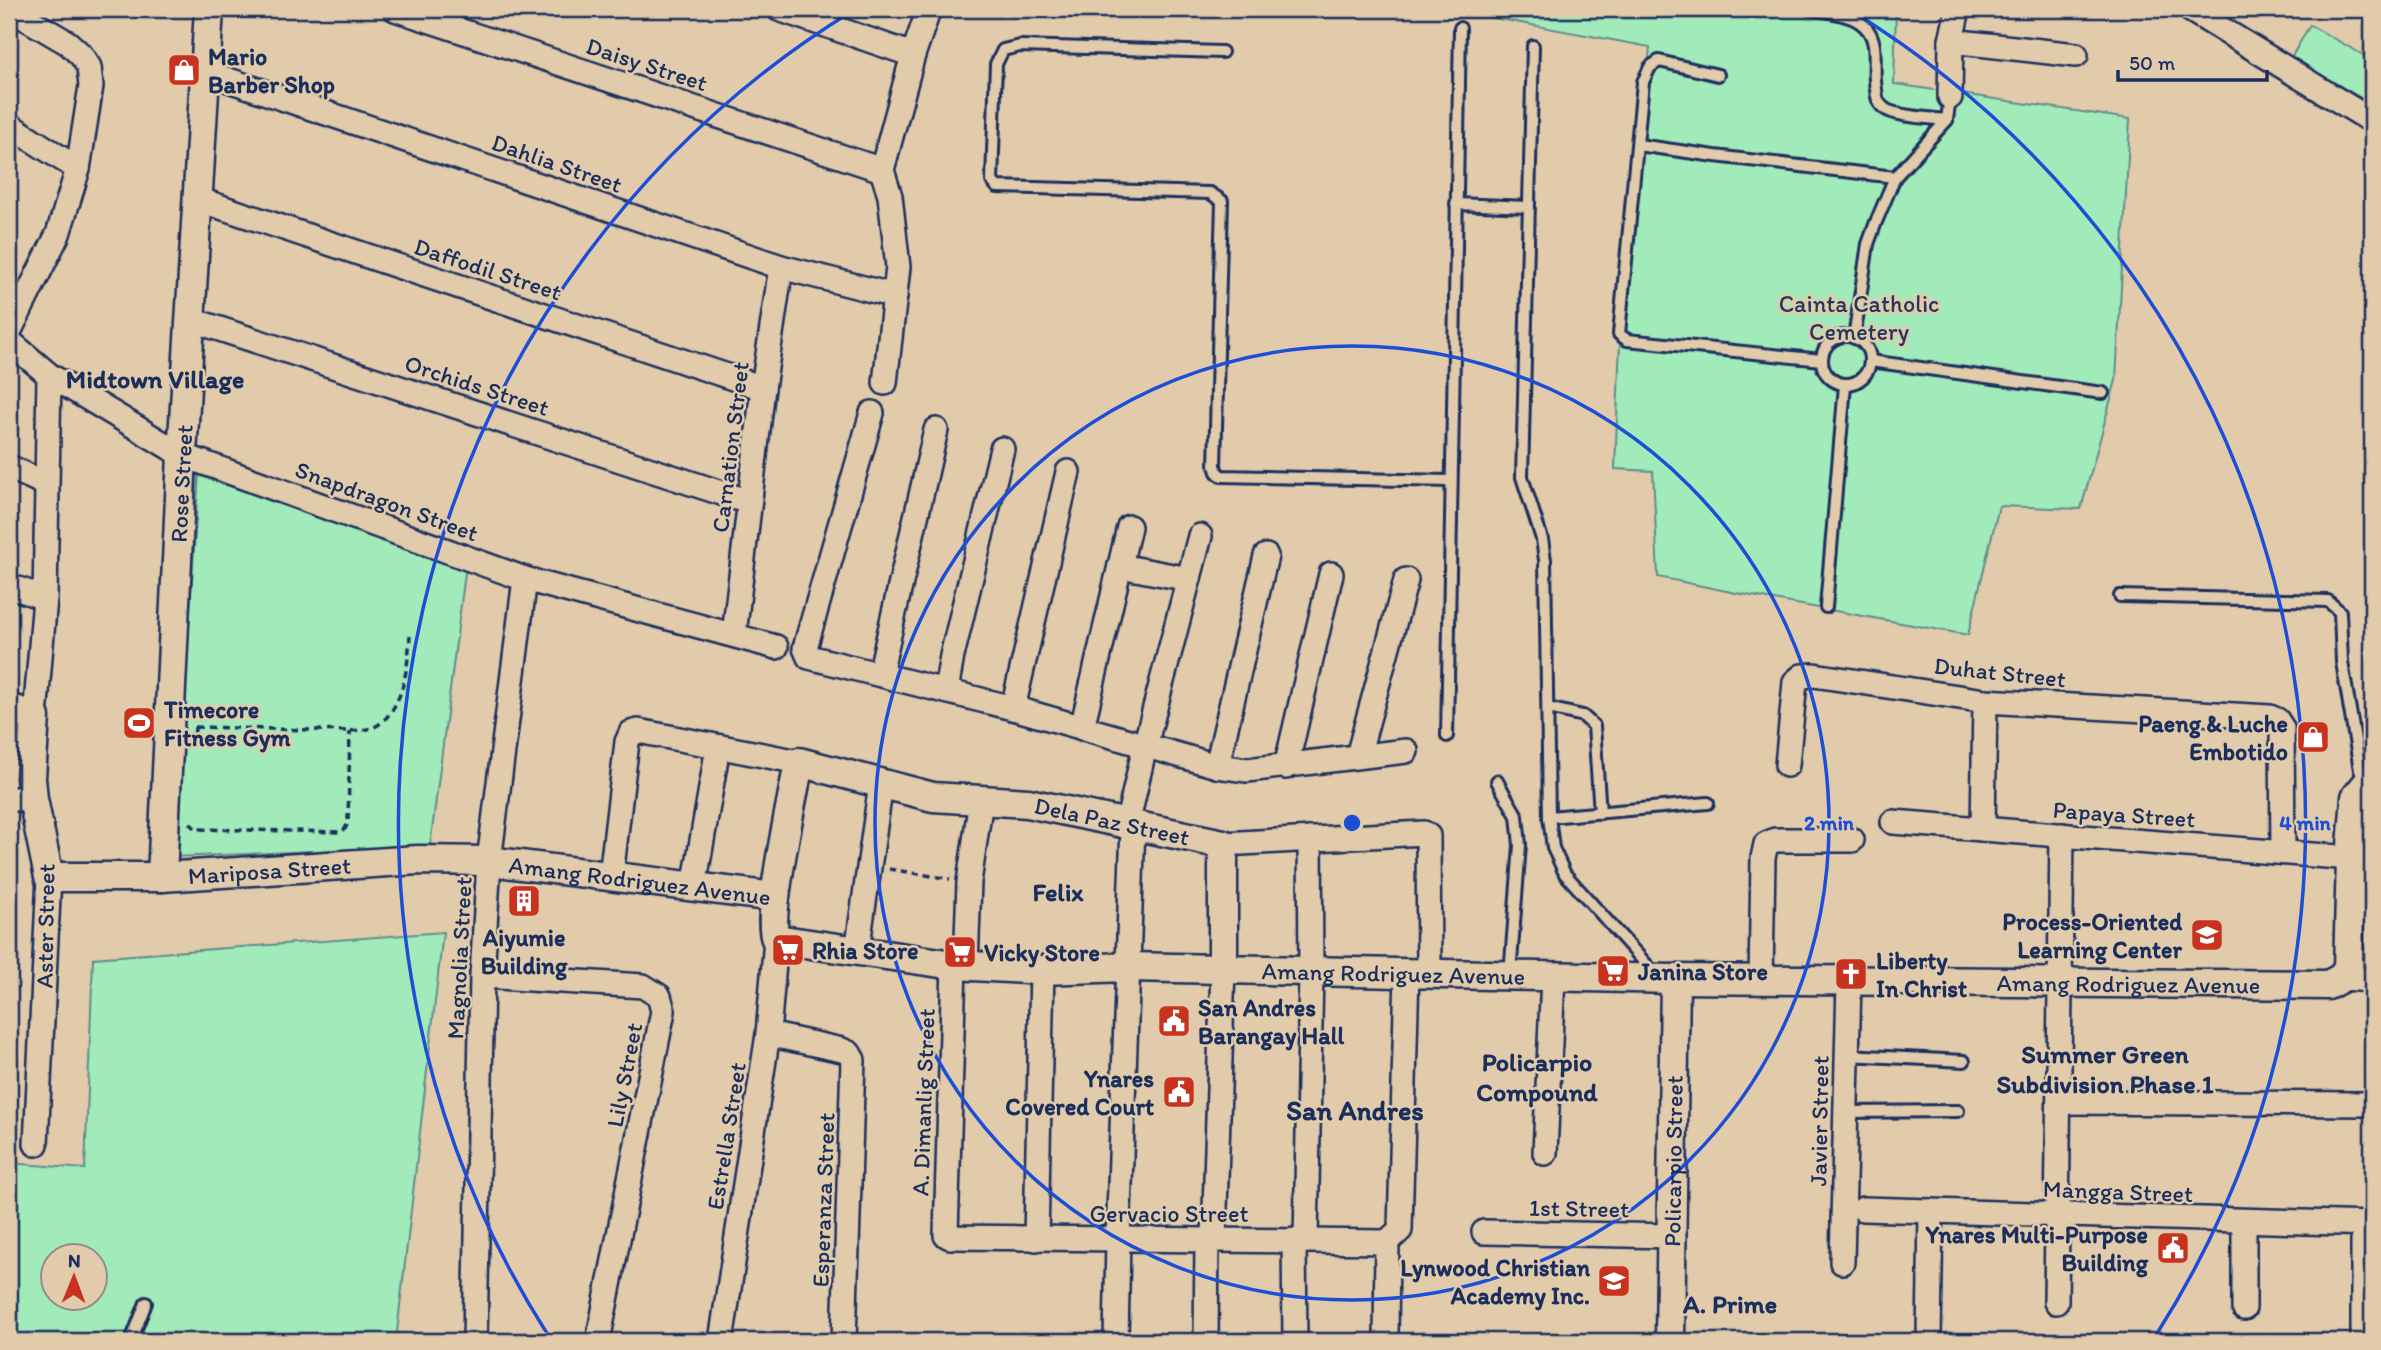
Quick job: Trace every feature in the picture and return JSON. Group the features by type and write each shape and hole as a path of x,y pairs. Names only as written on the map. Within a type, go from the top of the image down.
{"street":[{"path":"9,332 58,234 78,169 91,86 89,67 81,55 68,43 10,9"},
{"name":"Rose Street","path":"162,877 182,727 181,455 209,9"},
{"name":"Daisy Street","path":"395,9 882,170"},
{"path":"779,9 913,55"},
{"path":"885,383 898,267 890,196 882,170 913,55 929,9"},
{"path":"1949,108 1951,40 1958,9"},
{"path":"2189,9 2372,121"},
{"path":"1951,40 2076,55"},
{"name":"Dahlia Street","path":"205,72 781,267 895,296"},
{"path":"9,125 78,169"},
{"name":"Daffodil Street","path":"197,200 763,388"},
{"name":"Carnation Street","path":"734,635 763,388 781,267"},
{"name":"Orchids Street","path":"189,319 749,502"},
{"name":"Snapdragon Street","path":"9,341 49,375 181,455 525,579 776,648"},
{"name":"Aster Street","path":"36,1144 49,877 21,799 31,778 22,713 45,598 49,375"},
{"path":"872,413 805,648 809,657 1013,708 1217,766 1247,770 1286,767 1406,751"},
{"path":"880,674 936,430"},
{"path":"946,691 1002,449"},
{"path":"9,467 47,484"},
{"path":"1013,708 1068,472"},
{"path":"1082,728 1129,527"},
{"path":"1116,1341 1130,825 1145,746 1200,536"},
{"path":"1217,766 1266,556"},
{"path":"1120,566 1189,579"},
{"path":"1286,767 1331,574"},
{"name":"Magnolia Street","path":"475,1341 482,976 489,861 525,579"},
{"path":"1358,756 1406,580"},
{"path":"9,586 45,598"},
{"name":"Duhat Street","path":"1787,765 1795,682 1802,676 1814,675 1985,701 2270,717 2277,720 2282,728 2283,852"},
{"path":"1983,829 1985,701"},
{"path":"611,876 627,742 631,733 638,731 799,762 775,897"},
{"path":"694,887 718,747"},
{"name":"Dela Paz Street","path":"799,762 933,797 1028,803 1223,844 1420,832 1427,836 1418,972"},
{"path":"858,951 881,784"},
{"path":"2342,978 2348,969 2351,858 2356,797 2369,784"},
{"name":"A. Dimanlig Street","path":"950,1237 945,1232 960,966 969,882 982,800"},
{"name":"Papaya Street","path":"1893,822 2351,858"},
{"path":"2056,1302 2062,835"},
{"path":"1295,1341 1311,970 1310,839"},
{"path":"1761,980 1763,858 1766,844 1775,840 1852,840"},
{"path":"1206,1341 1223,968 1223,844"},
{"name":"Mariposa Street","path":"49,877 162,877 418,860 489,861"},
{"name":"Amang Rodriguez Avenue","path":"489,861 775,897 772,924 776,939 960,966 1042,970 1223,968 1553,977 1849,981 2328,985 2342,978 2372,980"},
{"name":"Estrella Street","path":"726,1341 768,1034 776,939"},
{"path":"1036,1239 1042,970"},
{"path":"1386,1341 1387,1242 1400,1230 1418,972"},
{"name":"Lily Street","path":"482,976 643,986 659,996 663,1012 598,1341"},
{"path":"1545,1153 1553,977"},
{"name":"Policarpio Street","path":"1667,979 1672,1236 1670,1341"},
{"name":"Javier Street","path":"1842,1262 1849,981"},
{"name":"Esperanza Street","path":"768,1034 842,1050 849,1053 853,1060 844,1341"},
{"path":"2059,1102 2372,1104"},
{"name":"Mangga Street","path":"1863,1209 2368,1224"},
{"path":"1929,1338 1931,1211"},
{"path":"2244,1221 2244,1308"},
{"path":"2363,1341 2368,1224"},
{"name":"1st Street","path":"1484,1232 1672,1236"},
{"name":"Gervacio Street","path":"950,1237 1387,1242"}],"lane":[{"path":"1810,9 1842,15 1857,20 1868,28 1874,44 1877,98 1883,108 1895,113 1949,108"},
{"path":"1447,736 1460,28"},
{"path":"1222,52 1020,46 1003,50 996,64 992,181 997,187 1210,193 1222,201 1215,466 1221,476 1451,481"},
{"path":"1533,46 1522,477 1542,539 1545,560 1549,817 1553,848 1565,874 1667,979"},
{"path":"1718,75 1659,61 1654,63 1643,82 1619,334 1627,341 1822,360"},
{"path":"1854,338 1868,244 1895,177 1949,108"},
{"path":"1638,145 1895,177"},
{"path":"1456,204 1528,206"},
{"path":"1847,336 1854,338 1866,347 1870,361 1865,375 1860,380 1845,384 1831,380 1822,360 1823,352 1832,341 1847,336"},
{"path":"1870,361 2103,393"},
{"path":"1826,607 1845,384"},
{"path":"2120,596 2328,601 2340,612 2343,662 2360,770 2369,784"},
{"path":"1548,708 1583,716 1594,726 1600,813"},
{"path":"1497,781 1517,816 1520,845 1510,975"},
{"path":"1549,817 1708,803"},
{"path":"1847,1055 1964,1061"},
{"path":"1846,1112 1958,1111"},
{"path":"131,1341 146,1303"}],"path":[{"path":"194,754 182,727 351,731 378,725 388,715 406,677 410,636"},
{"path":"189,820 196,829 340,832 348,823 351,731"},
{"path":"869,866 969,882"}],"green space":[{"name":"Cainta Catholic Cemetery","path":"1446,9 1896,9 1894,84 2130,119 2116,380 2081,509 1999,506 1968,635 1658,577 1653,471 1615,469 1620,341 1650,47"},
{"path":"2310,25 2372,60 2370,103 2291,58"},
{"path":"199,472 466,565 430,846 174,857"},
{"path":"443,932 396,1341 9,1341 9,1163 85,1169 93,958"}],"place":[{"name":"Mario Barber Shop","path":"184,70"},
{"name":"Timecore Fitness Gym","path":"139,723"},
{"name":"Paeng & Luche Embotido","path":"2313,737"},
{"name":"Aiyumie Building","path":"524,901"},
{"name":"Process-Oriented Learning Center","path":"2207,935"},
{"name":"Rhia Store","path":"788,950"},
{"name":"Vicky Store","path":"960,952"},
{"name":"Janina Store","path":"1613,971"},
{"name":"Liberty In Christ","path":"1851,974"},
{"name":"San Andres Barangay Hall","path":"1174,1021"},
{"name":"Ynares Covered Court","path":"1179,1092"},
{"name":"Ynares Multi-Purpose Building","path":"2173,1248"},
{"name":"Lynwood Christian Academy Inc.","path":"1614,1281"}],"district":[{"name":"Midtown Village","path":"155,379"},
{"name":"Felix","path":"1058,892"},
{"name":"Summer Green Subdivision Phase 1","path":"2105,1069"},
{"name":"Policarpio Compound","path":"1537,1077"},
{"name":"San Andres","path":"1355,1110"},
{"name":"A. Prime","path":"1730,1304"}]}
